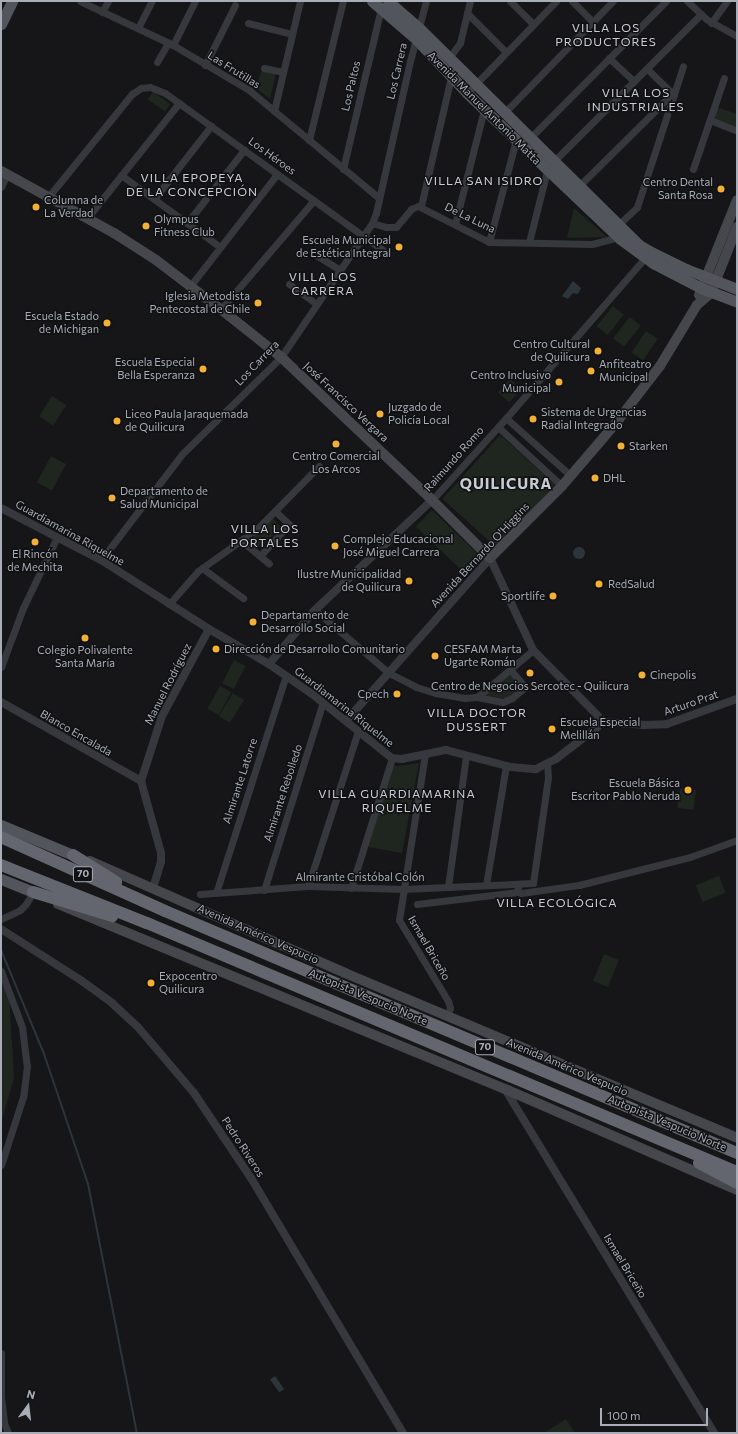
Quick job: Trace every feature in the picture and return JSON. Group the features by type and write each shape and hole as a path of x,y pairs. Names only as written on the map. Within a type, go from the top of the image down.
{"highway":[{"name":"Autopista Vespucio Norte","path":"1,837 165,911 737,1153"},
{"path":"73,855 165,911"},
{"name":"Autopista Vespucio Norte","path":"1,865 147,923 737,1172"},
{"path":"33,892 94,911 147,923"},
{"path":"648,1135 737,1183"}],"main road":[{"path":"2,18 12,1"},
{"name":"Avenida Manuel Antonio Matta","path":"380,3 419,28 618,225 647,250 737,289"},
{"name":"Avenida Manuel Antonio Matta","path":"380,3 467,93 547,171 644,259 706,290 737,302"},
{"name":"José Francisco Vergara","path":"4,172 88,217 156,260 191,285 281,357 432,500 490,558"},
{"name":"Avenida Bernardo O'Higgins","path":"711,279 737,200"},
{"name":"Avenida Bernardo O'Higgins","path":"490,558 571,476 660,366 706,290 737,227"},
{"name":"Avenida Américo Vespucio","path":"1,825 152,888 447,1016 737,1138"},
{"path":"1,879 66,908 505,1089 737,1190"}],"street":[{"name":"Las Frutillas","path":"80,1 170,44 249,90 379,198"},
{"path":"102,12 108,1"},
{"path":"138,28 152,1"},
{"path":"157,62 170,44 195,1"},
{"path":"274,111 300,1"},
{"path":"309,140 343,1"},
{"name":"Los Carrera","path":"101,560 182,454 281,357 372,222 426,1"},
{"path":"449,58 460,43 470,1"},
{"path":"510,1 533,24"},
{"path":"467,93 556,1"},
{"path":"572,1 593,22"},
{"path":"504,113 613,1"},
{"path":"530,138 666,1"},
{"path":"687,1 711,23 737,36"},
{"path":"711,23 726,1"},
{"name":"Los Paltos","path":"343,169 380,3"},
{"path":"206,65 235,4"},
{"path":"467,13 506,52"},
{"path":"554,161 701,14"},
{"path":"248,23 292,34"},
{"path":"609,58 634,81"},
{"path":"618,225 637,207 683,66"},
{"path":"264,68 283,72"},
{"path":"647,69 674,95"},
{"path":"372,222 386,227 396,227 411,209 421,206 452,77"},
{"path":"693,169 724,78"},
{"name":"Los Héroes","path":"48,196 132,94 145,87 160,90 179,103 383,250"},
{"path":"579,186 664,102 674,95"},
{"path":"88,217 179,103"},
{"path":"455,224 484,109"},
{"path":"710,120 737,131"},
{"path":"154,199 211,126"},
{"path":"489,242 516,140"},
{"path":"187,223 244,150"},
{"path":"529,242 547,171"},
{"path":"1,187 4,172"},
{"path":"191,285 277,174"},
{"path":"121,175 220,247"},
{"path":"221,309 314,200"},
{"name":"De La Luna","path":"421,206 489,242 592,244 618,237"},
{"path":"316,255 340,270"},
{"name":"Raimundo Romo","path":"269,664 316,610 432,500 506,418 644,259"},
{"path":"289,284 317,304"},
{"path":"506,418 571,476"},
{"path":"498,427 562,486"},
{"path":"528,455 537,446"},
{"path":"169,604 202,568 242,541 275,511 319,466"},
{"name":"Guardiamarina Riquelme","path":"1,508 101,560 209,629 269,664 323,702 392,758 402,759 446,750 506,766 531,769 547,764 604,722"},
{"path":"260,556 290,526 275,511"},
{"path":"1,667 23,608 56,537"},
{"path":"242,541 269,564"},
{"name":"José Francisco Vergara","path":"490,558 534,650 604,722"},
{"name":"Avenida Bernardo O'Higgins","path":"346,722 490,558"},
{"path":"202,568 243,598"},
{"path":"316,610 389,673 416,687 436,693 465,698 477,697 503,702 512,698 525,687 510,669"},
{"name":"Manuel Rodríguez","path":"141,781 162,716 209,629"},
{"path":"477,697 534,650"},
{"name":"Almirante Latorre","path":"216,893 286,675"},
{"name":"Arturo Prat","path":"604,722 643,725 667,724 737,699"},
{"name":"Blanco Encalada","path":"1,702 141,781"},
{"name":"Almirante Rebolledo","path":"264,890 323,702"},
{"path":"308,886 358,731"},
{"name":"Ismael Briceño","path":"425,754 398,920 448,1001 450,1008 447,1016"},
{"path":"448,887 466,755"},
{"path":"351,888 392,758"},
{"name":"Almirante Cristóbal Colón","path":"200,894 308,886 403,889 532,883 548,777 547,764"},
{"path":"486,885 506,766"},
{"path":"141,781 161,852 161,861 152,888"},
{"path":"417,904 518,892 532,892 592,882 690,857 737,840"},
{"path":"518,892 517,890 519,884"},
{"path":"1,919 20,910 29,900 33,892"},
{"name":"Pedro Riveros","path":"1,929 82,981 112,1003 137,1026 194,1093 251,1178 403,1433"},
{"path":"1,971 22,1027 27,1066 23,1097 1,1165"},
{"name":"Ismael Briceño","path":"505,1089 714,1433"},
{"path":"517,1110 521,1103 528,1099"},
{"path":"1,1353 1,1397 4,1423 8,1433"}],"shaded area":[{"path":"262,69 276,73 270,99 256,88"},
{"path":"153,92 170,104 165,111 148,99"},
{"path":"716,107 737,114 737,129 712,119"},
{"path":"574,208 607,237 567,238"},
{"path":"573,281 581,288 578,294 573,293 568,299 562,296"},
{"path":"613,306 624,315 608,335 597,326"},
{"path":"630,317 641,326 624,347 613,338"},
{"path":"646,331 658,339 643,360 631,353"},
{"path":"510,379 521,389 509,402 498,392"},
{"path":"52,396 66,405 53,425 39,416"},
{"path":"500,435 555,485 497,548 442,499"},
{"path":"51,456 66,464 52,490 37,482"},
{"path":"432,510 483,559 467,576 416,527"},
{"path":"273,518 282,528 256,551 247,541"},
{"path":"577,547 581,547 585,553 581,559 577,559 573,555 573,551"},
{"path":"234,660 246,666 234,689 222,683"},
{"path":"510,674 522,687 506,699 483,695"},
{"path":"220,686 231,692 219,715 207,709"},
{"path":"233,693 244,700 230,723 219,716"},
{"path":"419,763 402,853 368,847 392,764 397,766"},
{"path":"680,788 696,790 693,810 678,808"},
{"path":"719,876 726,893 703,902 696,885"},
{"path":"604,954 619,960 608,987 593,981"},
{"path":"1,978 9,992 14,1078 1,1123"},
{"path":"275,1376 284,1389 279,1393 270,1379"},
{"path":"566,1419 575,1433 544,1433"}],"waterway":[{"path":"1,950 44,1054 88,1184 137,1433"}],"place":[{"name":"Centro Dental Santa Rosa","path":"721,189"},
{"name":"Columna de La Verdad","path":"36,207"},
{"name":"Olympus Fitness Club","path":"146,226"},
{"name":"Escuela Municipal de Estética Integral","path":"399,247"},
{"name":"Iglesia Metodista Pentecostal de Chile","path":"258,303"},
{"name":"Escuela Estado de Michigan","path":"107,323"},
{"name":"Centro Cultural de Quilicura","path":"598,351"},
{"name":"Escuela Especial Bella Esperanza","path":"203,369"},
{"name":"Anfiteatro Municipal","path":"591,371"},
{"name":"Centro Inclusivo Municipal","path":"559,382"},
{"name":"Juzgado de Policía Local","path":"380,414"},
{"name":"Sistema de Urgencias Radial Integrado","path":"533,419"},
{"name":"Liceo Paula Jaraquemada de Quilicura","path":"117,421"},
{"name":"Centro Comercial Los Arcos","path":"336,444"},
{"name":"Starken","path":"621,446"},
{"name":"DHL","path":"595,478"},
{"name":"Departamento de Salud Municipal","path":"112,498"},
{"name":"El Rincón de Mechita","path":"35,542"},
{"name":"Complejo Educacional José Miguel Carrera","path":"335,546"},
{"name":"Ilustre Municipalidad de Quilicura","path":"409,581"},
{"name":"RedSalud","path":"599,584"},
{"name":"Sportlife","path":"553,596"},
{"name":"Departamento de Desarrollo Social","path":"253,622"},
{"name":"Colegio Polivalente Santa María","path":"85,638"},
{"name":"Dirección de Desarrollo Comunitario","path":"216,649"},
{"name":"CESFAM Marta Ugarte Román","path":"435,656"},
{"name":"Centro de Negocios Sercotec - Quilicura","path":"530,673"},
{"name":"Cinepolis","path":"642,675"},
{"name":"Cpech","path":"397,694"},
{"name":"Escuela Especial Melillán","path":"552,729"},
{"name":"Escuela Básica Escritor Pablo Neruda","path":"688,790"},
{"name":"Expocentro Quilicura","path":"151,983"}],"district":[{"name":"VILLA LOS PRODUCTORES","path":"606,35"},
{"name":"VILLA LOS INDUSTRIALES","path":"636,100"},
{"name":"VILLA SAN ISIDRO","path":"484,181"},
{"name":"VILLA EPOPEYA DE LA CONCEPCIÓN","path":"192,185"},
{"name":"VILLA LOS CARRERA","path":"323,284"},
{"name":"QUILICURA","path":"506,484"},
{"name":"VILLA LOS PORTALES","path":"265,536"},
{"name":"VILLA DOCTOR DUSSERT","path":"477,720"},
{"name":"VILLA GUARDIAMARINA RIQUELME","path":"397,801"},
{"name":"VILLA ECOLÓGICA","path":"557,903"}]}
